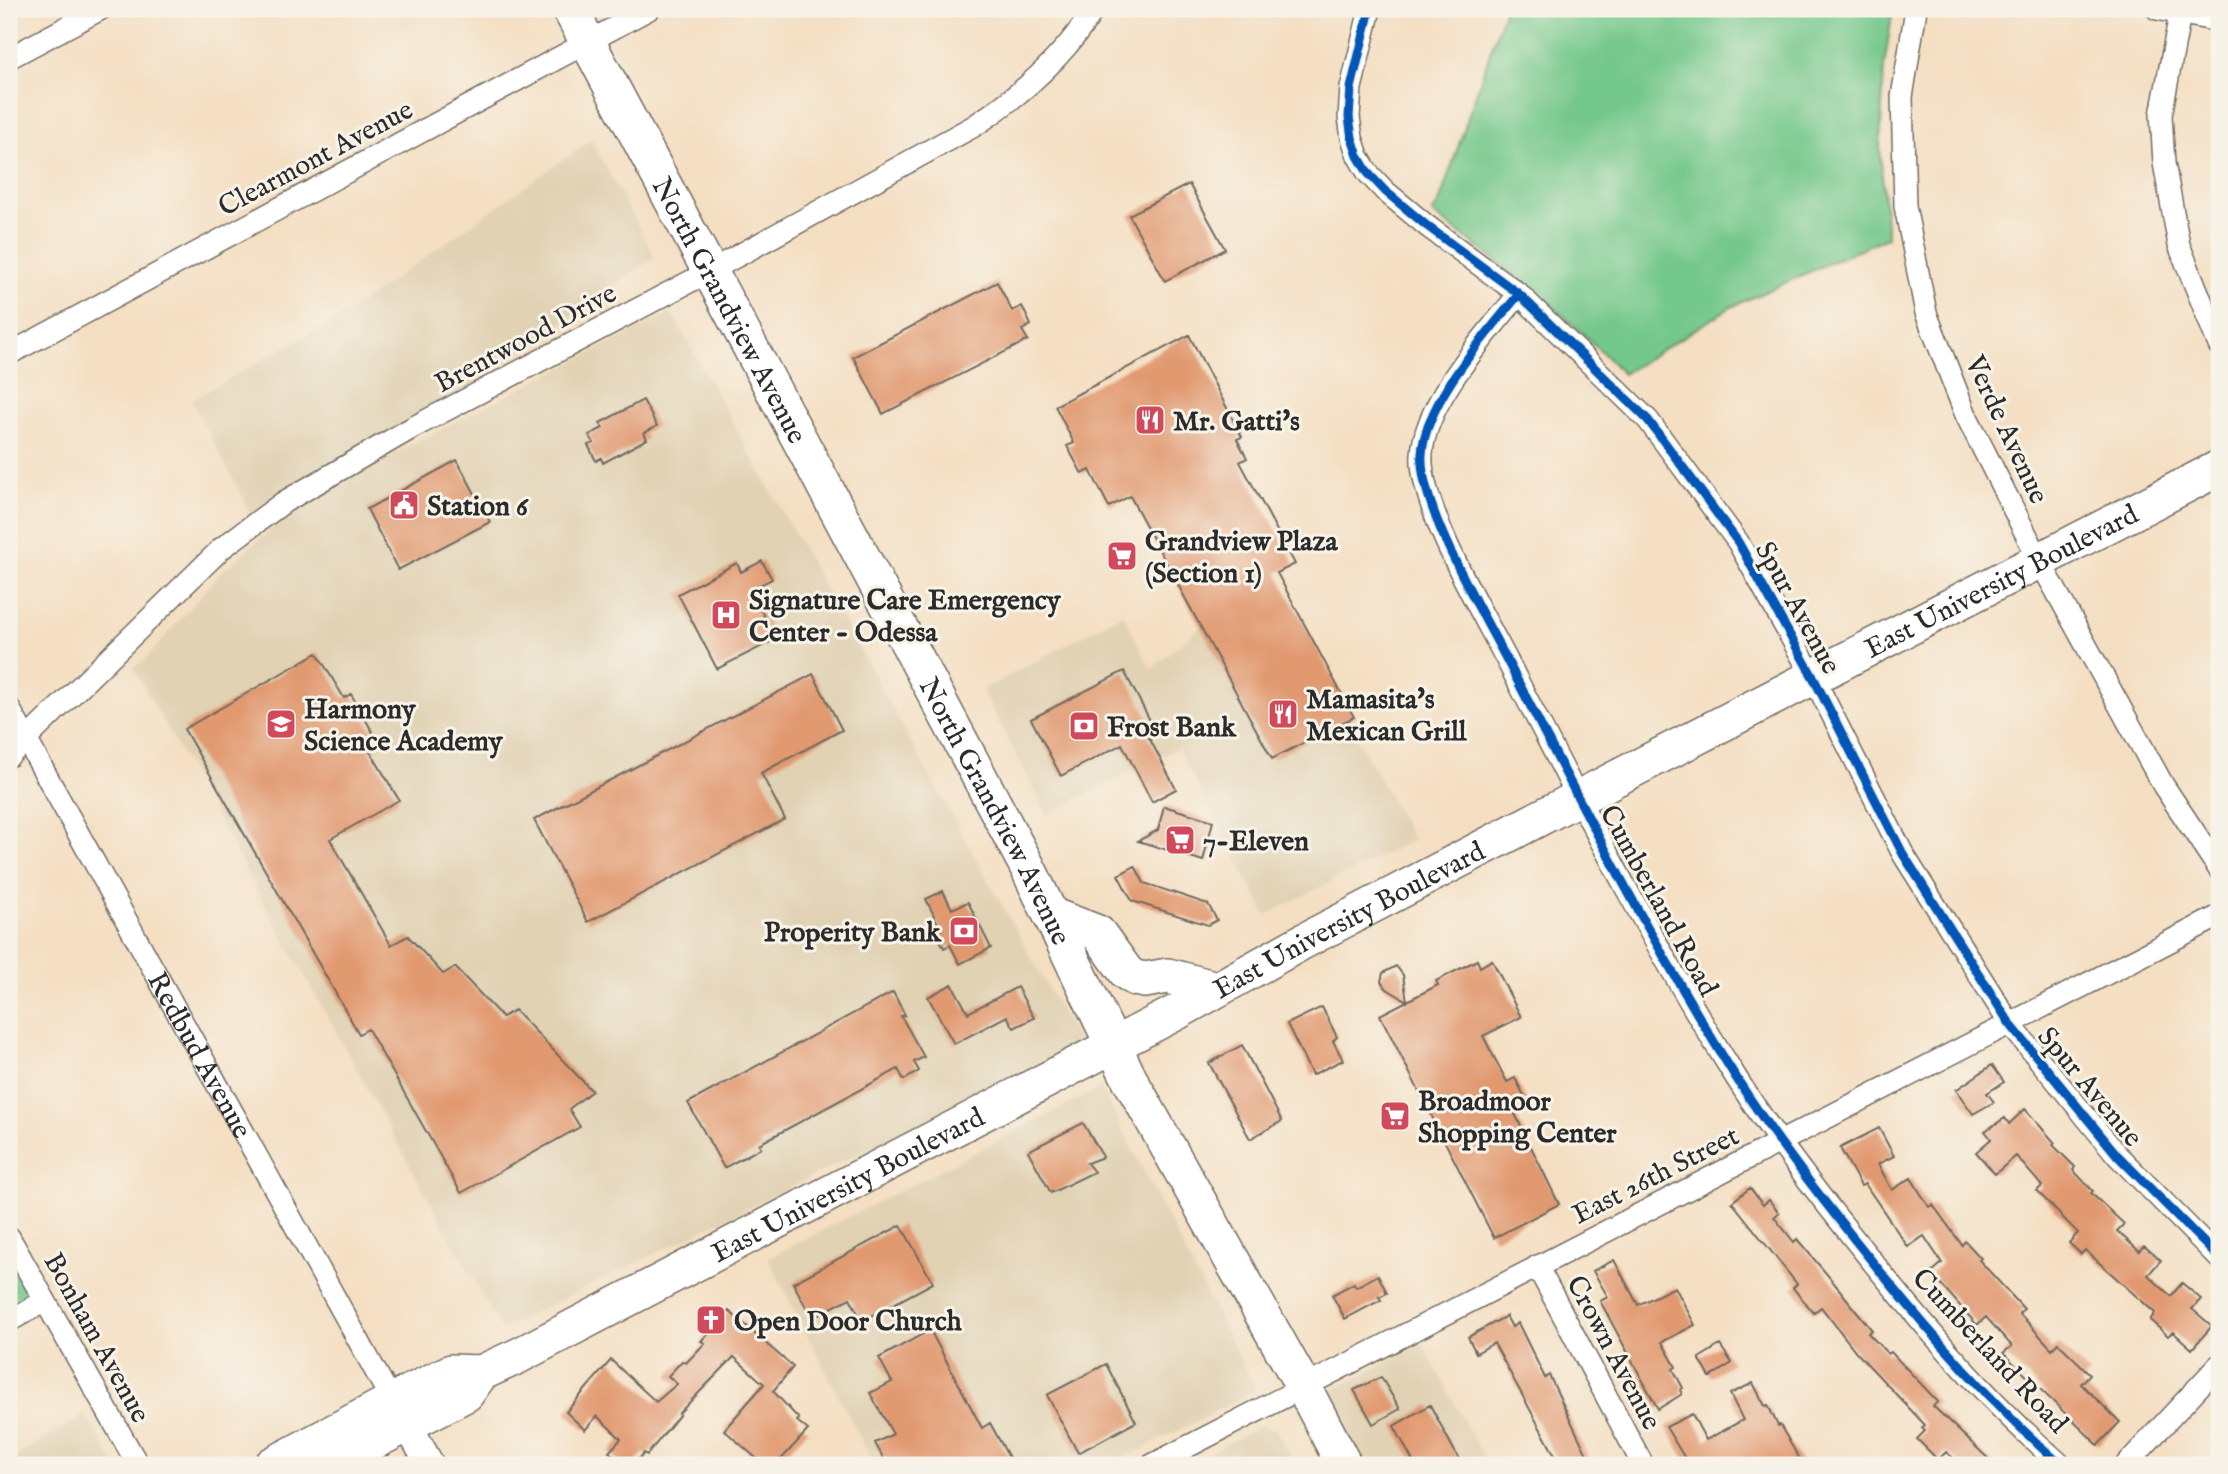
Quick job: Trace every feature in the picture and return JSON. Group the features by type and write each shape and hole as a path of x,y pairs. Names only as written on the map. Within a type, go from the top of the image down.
{"main road":[{"name":"North Grandview Avenue","path":"570,9 1017,846 1112,1046 1345,1465"},
{"name":"East University Boulevard","path":"330,1465 451,1372 481,1373 517,1356 1112,1046 1302,942 1578,798 2219,468"},
{"path":"1051,915 1098,933 1127,973 1135,978 1156,979 1168,976 1217,989"},
{"name":"East University Boulevard","path":"272,1465 400,1412"}],"street":[{"path":"9,58 101,9"},
{"name":"Clearmont Avenue","path":"9,354 649,9"},
{"name":"Brentwood Drive","path":"9,756 222,548 284,502 412,428 710,271 974,126 1035,80 1064,49 1094,9"},
{"name":"Spur Avenue","path":"1370,9 1351,88 1349,117 1352,138 1368,173 1427,226 1519,293 1648,420 1738,542 1812,677 1903,854 2010,1024 2117,1155 2219,1258"},
{"name":"Verde Avenue","path":"1916,9 1902,97 1905,206 1926,313 1966,415 2039,560 2162,785 2219,869"},
{"path":"2157,9 2181,11 2219,21"},
{"path":"2181,11 2161,115 2164,163 2179,245 2219,345"},
{"name":"Cumberland Road","path":"1519,293 1475,349 1436,408 1424,438 1422,467 1429,495 1446,538 1578,798 1682,988 1738,1080 1835,1215 1910,1308 2000,1407 2061,1465"},
{"name":"Redbud Avenue","path":"9,708 430,1465"},
{"name":"East 26th Street","path":"1152,1465 2219,916"},
{"name":"Bonham Avenue","path":"9,1237 138,1465"},
{"name":"Crown Avenue","path":"1537,1266 1643,1465"},
{"path":"9,1321 45,1301"},
{"path":"2126,1465 2219,1365"}],"shaded area":[{"path":"591,140 655,257 413,428 256,522 191,400 342,316"},
{"path":"671,312 1080,1045 501,1329 133,667 146,659 221,572 276,525 345,478"},
{"path":"1265,571 1413,840 1266,915 1178,748 1047,814 982,690 1123,614 1151,669"},
{"path":"1101,1088 1256,1391 1110,1465 874,1465 768,1258"},
{"path":"1422,1343 1488,1465 1362,1465 1324,1395"},
{"path":"85,1415 116,1465 9,1465 9,1461"},
{"path":"1261,1426 1276,1430 1295,1465 1187,1465"}],"green space":[{"path":"1505,9 1893,9 1884,66 1880,149 1887,237 1731,307 1623,374 1555,309 1432,213 1439,203"},
{"path":"9,1237 45,1301 9,1320"}],"building":[{"path":"1189,184 1225,249 1165,281 1129,215"},
{"path":"997,282 1012,311 1022,306 1031,325 1022,330 1028,340 883,414 853,357"},
{"path":"1189,335 1242,437 1237,439 1247,458 1240,462 1295,564 1277,573 1354,717 1272,759 1130,496 1109,507 1090,470 1082,474 1067,446 1074,443 1055,406"},
{"path":"643,400 657,426 644,433 647,439 603,463 601,458 596,461 588,445 594,443 589,435 603,428 600,423"},
{"path":"457,460 490,522 398,570 367,509"},
{"path":"762,561 772,579 750,590 776,639 717,669 678,594 737,563 741,572"},
{"path":"317,653 344,698 351,694 380,745 370,751 399,800 330,839 391,945 408,936 443,974 455,967 502,1017 515,1010 592,1091 569,1109 580,1127 461,1193 368,1029 359,1034 184,729"},
{"path":"1124,671 1153,726 1145,730 1176,789 1152,802 1122,744 1061,776 1031,719"},
{"path":"813,674 842,730 761,773 785,819 588,922 534,820"},
{"path":"1164,806 1213,821 1203,861 1138,841 1158,830"},
{"path":"1135,866 1144,883 1208,904 1217,920 1208,925 1132,901 1118,875"},
{"path":"943,891 952,909 968,902 991,948 960,964 950,945 944,948 936,932 941,930 926,899"},
{"path":"1477,960 1480,967 1492,960 1521,1017 1483,1036 1507,1082 1515,1078 1530,1107 1515,1114 1559,1204 1494,1238 1380,1015 1438,985 1436,981"},
{"path":"1396,966 1403,975 1407,1001 1387,989 1381,982 1383,973"},
{"path":"952,984 968,1013 1017,987 1034,1018 1014,1028 1007,1016 954,1044 928,997"},
{"path":"893,992 905,1015 901,1016 924,1057 914,1062 919,1071 904,1080 898,1069 759,1144 761,1148 724,1168 688,1103"},
{"path":"1322,1007 1337,1037 1333,1041 1343,1060 1312,1075 1287,1024"},
{"path":"1242,1045 1282,1121 1250,1139 1209,1063"},
{"path":"1992,1065 2004,1082 1987,1093 1994,1102 1973,1114 1956,1090"},
{"path":"2025,1109 2055,1143 2053,1145 2075,1167 2073,1170 2093,1191 2091,1193 2124,1224 2117,1231 2139,1251 2144,1246 2161,1260 2148,1275 2171,1296 2182,1283 2201,1299 2192,1309 2212,1326 2192,1349 2173,1332 2168,1336 2150,1320 2155,1313 2085,1250 2081,1254 2069,1243 2078,1233 2037,1191 2042,1186 2016,1156 1995,1174 1976,1152 1991,1139 1985,1131 2005,1118 2009,1124"},
{"path":"1083,1123 1103,1157 1087,1163 1094,1172 1051,1193 1028,1151"},
{"path":"1879,1128 1894,1156 1878,1164 1892,1190 1911,1178 1929,1207 1933,1205 1962,1245 1965,1241 2024,1309 2019,1313 2052,1349 2058,1343 2090,1374 2081,1384 2120,1422 2098,1445 2003,1353 2012,1346 1986,1317 1977,1325 1931,1273 1942,1263 1924,1236 1908,1247 1865,1184 1861,1186 1840,1148"},
{"path":"1750,1188 1763,1205 1769,1200 1779,1213 1774,1217 1794,1242 1797,1239 1830,1278 1872,1330 1868,1333 1888,1354 1891,1352 1938,1402 1933,1406 1995,1465 1962,1465 1946,1452 1938,1460 1917,1439 1925,1431 1922,1428 1925,1425 1857,1353 1821,1307 1814,1313 1793,1288 1797,1284 1732,1202"},
{"path":"901,1225 933,1283 862,1321 850,1298 812,1318 793,1283"},
{"path":"1614,1260 1638,1305 1675,1287 1695,1325 1662,1342 1676,1367 1673,1369 1683,1388 1680,1390 1682,1394 1658,1409 1600,1301 1608,1297 1593,1271"},
{"path":"1378,1275 1387,1293 1379,1297 1381,1300 1345,1319 1332,1295 1354,1283 1356,1287"},
{"path":"729,1311 793,1367 773,1391 799,1419 797,1421 808,1430 776,1465 764,1465 724,1430 764,1384 734,1357 679,1413 647,1455 644,1453 634,1465 625,1465 609,1452 621,1439 597,1416 585,1430 566,1412 611,1360 656,1402 677,1384 668,1376 682,1361 686,1363 705,1343 701,1341"},
{"path":"1506,1316 1512,1327 1518,1323 1545,1378 1549,1375 1592,1465 1560,1465 1494,1343 1476,1353 1468,1337"},
{"path":"930,1330 982,1428 990,1423 1013,1465 887,1465 875,1443 893,1434 870,1393 892,1382 879,1358"},
{"path":"1720,1345 1732,1363 1710,1377 1699,1358"},
{"path":"1106,1364 1136,1422 1078,1453 1047,1395"},
{"path":"1381,1377 1400,1409 1373,1424 1354,1390"},
{"path":"1753,1383 1803,1465 1689,1465 1666,1427 1692,1414 1706,1440 1743,1420 1730,1394"},
{"path":"1430,1405 1462,1465 1415,1465 1394,1426"}],"cycle path":[{"path":"1370,9 1351,88 1349,117 1358,156 1368,173 1427,226 1519,294 1648,420 1738,542 1813,677 1903,854 2010,1024 2117,1155 2219,1258"},
{"path":"1519,294 1460,369 1434,412 1426,434 1422,454 1424,476 1441,531 1647,927 1754,1105 1826,1204 1925,1326 1991,1398 2061,1465"}],"place":[{"name":"Mr. Gatti's","path":"1150,420"},
{"name":"Station 6","path":"404,505"},
{"name":"Grandview Plaza (Section 1)","path":"1122,556"},
{"name":"Signature Care Emergency Center - Odessa","path":"726,615"},
{"name":"Mamasita's Mexican Grill","path":"1283,714"},
{"name":"Harmony Science Academy","path":"281,724"},
{"name":"Frost Bank","path":"1084,726"},
{"name":"7-Eleven","path":"1180,840"},
{"name":"Properity Bank","path":"964,931"},
{"name":"Broadmoor Shopping Center","path":"1395,1116"},
{"name":"Open Door Church","path":"711,1320"}]}
